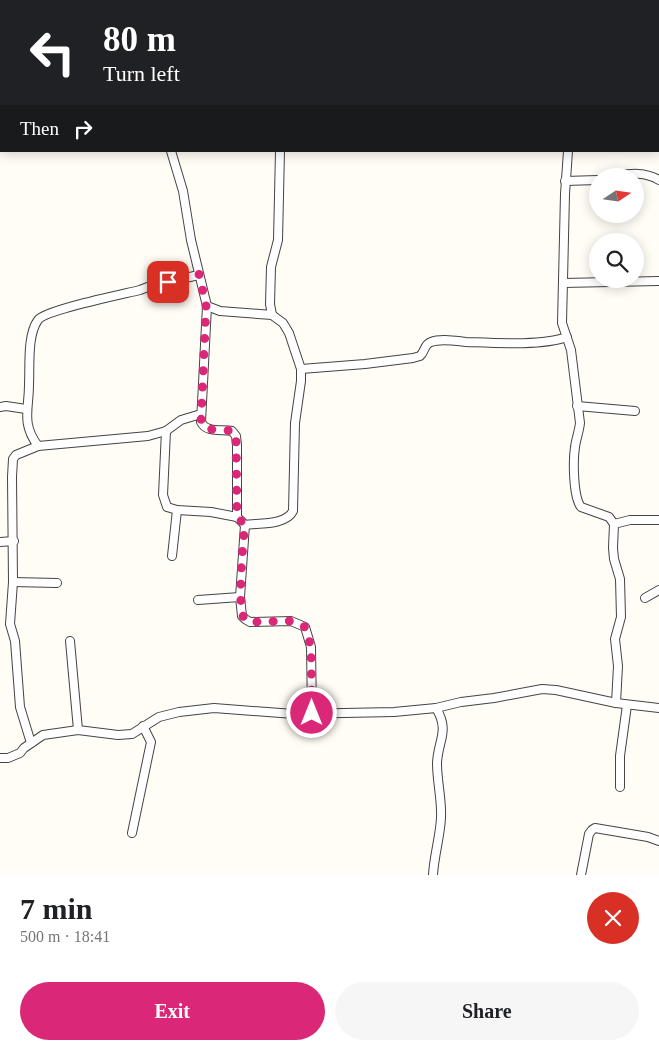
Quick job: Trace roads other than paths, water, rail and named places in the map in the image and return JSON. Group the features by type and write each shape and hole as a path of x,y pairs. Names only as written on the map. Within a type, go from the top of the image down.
{"street":[{"path":"171,152 183,191 191,240 206,306 201,422 208,429 232,431 236,436 237,517"},
{"path":"272,315 270,281 273,257 278,240 280,152"},
{"path":"568,152 565,181 562,327 571,350 580,423 575,444 574,462 579,504 581,507 609,517 614,521 614,554 620,579 621,617 615,639 618,666 616,703"},
{"path":"644,174 659,180"},
{"path":"565,181 589,180"},
{"path":"38,446 29,433 26,409 32,335 36,324 42,316 199,274"},
{"path":"562,284 659,282"},
{"path":"206,306 220,311 272,315 283,323 289,333 301,369 295,423 293,510 290,516 282,520 245,525"},
{"path":"301,369 413,358 420,356 426,345 430,342 437,341 552,342 567,337"},
{"path":"577,406 634,411"},
{"path":"0,407 26,409"},
{"path":"31,743 20,707 16,641 10,624 14,541 13,459 16,455 38,446 148,436 166,431 181,420 201,414"},
{"path":"166,431 164,500 167,506 177,510 211,512 237,517 245,525 240,597 241,611 245,620 250,622 291,621 305,627 311,647 312,713"},
{"path":"172,556 177,510"},
{"path":"614,524 630,520 659,520"},
{"path":"0,542 14,541"},
{"path":"13,582 57,583"},
{"path":"646,598 659,590"},
{"path":"198,600 240,597"},
{"path":"70,641 78,730"},
{"path":"0,758 8,758 20,753 43,735 78,730 118,735 132,734 159,717 172,713 214,708 268,713 394,712 436,708 536,689 556,690 616,703 659,708"},
{"path":"620,787 620,756 628,704"},
{"path":"433,875 442,815 437,760 444,726 436,708"},
{"path":"132,833 151,742 143,726"},
{"path":"582,875 589,834 595,828 648,837 659,841"}]}
